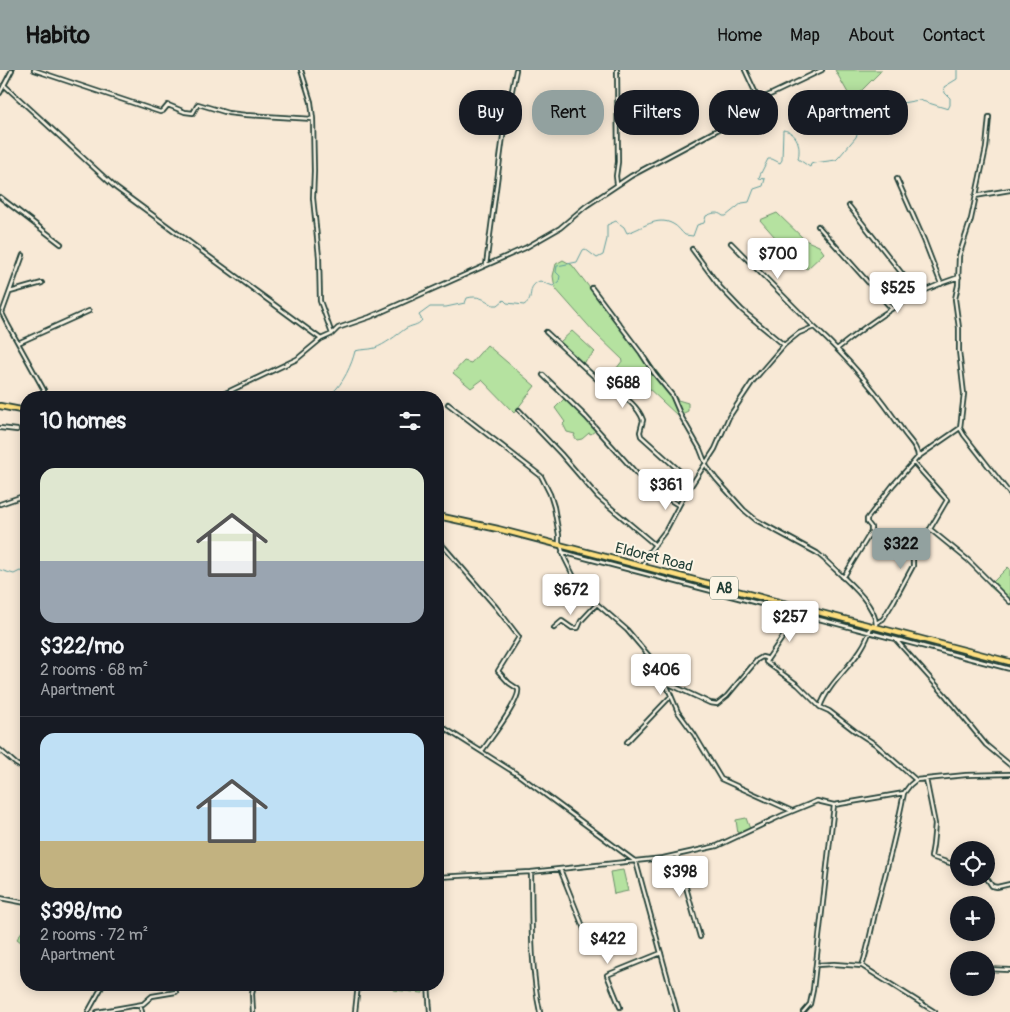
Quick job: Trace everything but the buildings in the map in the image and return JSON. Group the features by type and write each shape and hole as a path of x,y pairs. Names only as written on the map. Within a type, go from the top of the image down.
{"highway":[{"path":"0,406 20,409"},
{"name":"Eldoret Road","path":"444,517 498,529 874,625 1010,662"}],"street":[{"path":"0,93 12,70"},
{"path":"34,70 160,112 168,105 188,113 193,113 198,104 246,115 313,119"},
{"path":"302,70 311,102 313,119 313,198 319,257 320,300 332,334"},
{"path":"486,265 503,136 516,70"},
{"path":"617,70 617,184"},
{"path":"745,70 754,90"},
{"path":"778,91 822,70"},
{"path":"4,85 116,188 320,339"},
{"path":"989,116 986,148 969,225 959,256 959,277 955,304 960,328 964,394 960,428 1010,494"},
{"path":"230,391 297,359 320,339 332,334 338,328 370,317 525,248 549,235 617,184 709,134"},
{"path":"897,179 941,284"},
{"path":"975,196 1010,190"},
{"path":"0,197 62,244"},
{"path":"849,206 918,294"},
{"path":"818,226 891,308"},
{"path":"731,243 863,376 917,449 918,457"},
{"path":"692,249 712,277 742,310 784,345"},
{"path":"23,254 3,310 3,316 43,391"},
{"path":"837,349 891,308 918,294 959,277"},
{"path":"10,292 42,283"},
{"path":"592,288 672,395 706,464 717,480 750,515 817,553 866,600 874,625"},
{"path":"18,343 89,311"},
{"path":"643,567 679,505 715,449 736,405 763,367 784,345 799,333 814,327"},
{"path":"546,332 605,387 614,390 637,409 643,420 641,436 693,483"},
{"path":"543,375 595,426 638,475 655,491 679,505"},
{"path":"448,404 541,476 554,507 560,546 573,576 597,604 617,621 655,663 666,682 678,712 694,734 721,779 793,811"},
{"path":"518,410 561,454 598,497 655,545"},
{"path":"0,428 17,430"},
{"path":"843,578 871,532 867,518 918,457 960,428"},
{"path":"820,707 827,691 852,662 874,625 883,619 913,566 913,550 930,528 947,500 914,463"},
{"path":"0,504 20,497"},
{"path":"930,528 968,560 1010,602"},
{"path":"444,547 496,607 519,637 498,670 509,683 518,689 519,694 510,711 482,751"},
{"path":"562,552 1010,668"},
{"path":"554,628 562,621 572,628 578,628 581,621 597,604"},
{"path":"766,662 789,628 795,612"},
{"path":"895,639 946,696 986,745 1010,765"},
{"path":"666,682 710,703 717,704 759,659 764,657 766,662 798,685 820,707 829,711 855,732 875,744 916,780"},
{"path":"627,742 671,696"},
{"path":"444,728 482,751 572,813 636,862 676,1012"},
{"path":"0,750 20,766"},
{"path":"862,966 870,943 873,923 892,853 904,793 910,784 916,780 926,779 1010,774"},
{"path":"926,779 934,824 931,857 950,863"},
{"path":"444,877 531,872 636,862 677,855 717,846 817,801 834,805 904,793"},
{"path":"803,1012 811,1001 834,805"},
{"path":"677,855 700,937"},
{"path":"560,869 588,939"},
{"path":"531,872 532,963 540,1012"},
{"path":"995,886 1010,884"},
{"path":"0,898 20,902"},
{"path":"620,1007 607,975 661,953"},
{"path":"816,965 862,966 935,1012"},
{"path":"995,969 1010,970"},
{"path":"88,1012 99,991"},
{"path":"253,991 253,1012"},
{"path":"355,1012 357,991"},
{"path":"428,991 430,1012"},
{"path":"96,1012 140,1005 152,996 176,992"},
{"path":"140,1005 142,1012"}],"green space":[{"path":"835,70 882,70 862,90 846,90"},
{"path":"777,213 805,240 819,246 824,253 807,269 796,261 760,220"},
{"path":"563,260 572,265 629,334 678,400 688,403 688,411 678,416 646,386 636,396 613,373 623,360 594,332 555,288 553,276 556,264"},
{"path":"572,331 595,352 582,364 560,342"},
{"path":"487,345 535,386 514,413 482,380 471,388 453,373 464,361 471,363"},
{"path":"565,398 593,426 595,431 577,440 574,436 575,434 567,432 563,424 565,422 555,408"},
{"path":"1008,567 1010,569 1010,604 989,586"},
{"path":"746,818 750,829 738,834 736,820"},
{"path":"623,870 628,891 614,894 610,872"},
{"path":"403,991 423,991 423,993"}],"waterway":[{"path":"334,391 349,368 355,351 372,349 382,345 405,329 420,322 422,320 419,315 430,307 446,307 465,303 467,298 474,297 484,299 493,305 498,305 504,300 507,303 524,305 528,302 535,283 540,281 553,286 559,281 560,276 556,272 557,266 577,262 585,249 597,258 603,255 607,239 607,225 616,221 624,227 627,233 661,221 675,225 685,235 693,236 697,225 704,223 706,216 715,213 726,216 742,203 749,202 754,189 763,186 765,179 759,178 768,159 780,163 782,160 783,130 788,131 795,137 799,145 798,159 810,167 814,163 836,160 856,137 862,119 876,121 891,105 919,100 948,109 950,98 945,93 944,87 957,79 957,70"},
{"path":"0,570 14,574 20,571"}]}
